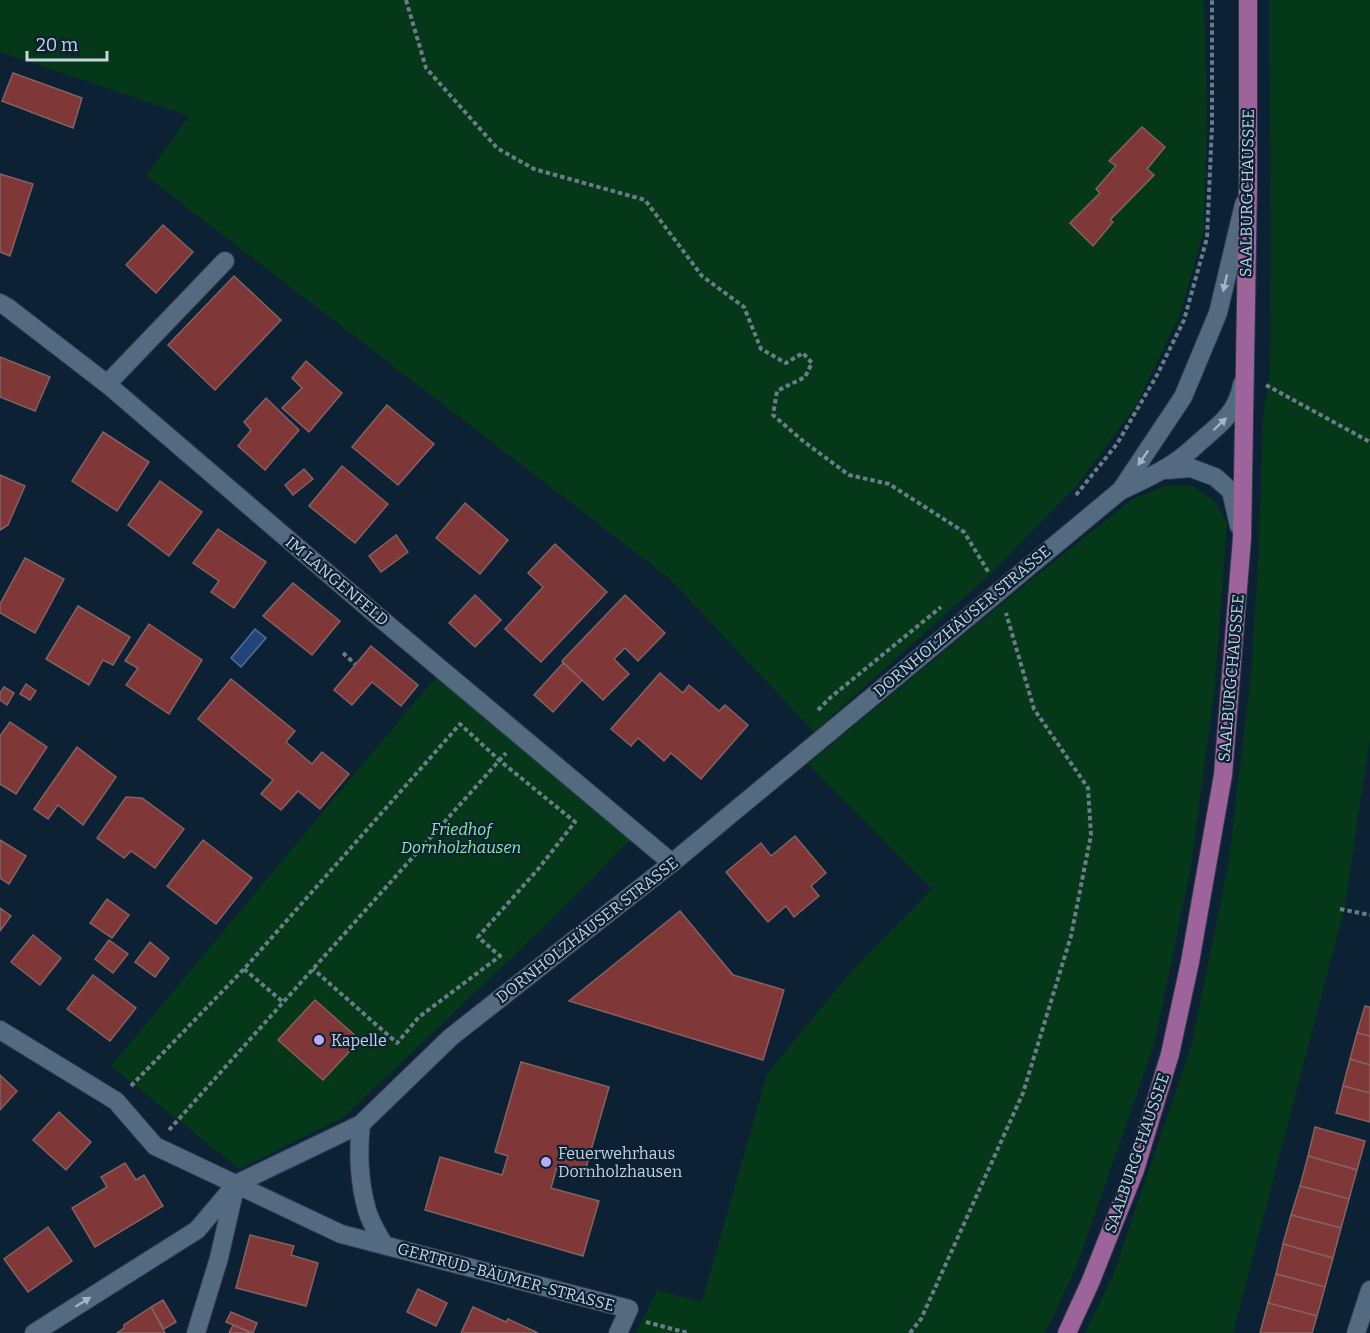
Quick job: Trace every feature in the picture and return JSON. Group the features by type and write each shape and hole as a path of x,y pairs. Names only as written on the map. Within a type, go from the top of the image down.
{"main road":[{"name":"SAALBURGCHAUSSEE","path":"1067,1333 1090,1283 1135,1170 1170,1054 1190,962 1223,776 1242,538 1248,185 1248,0"}],"street":[{"name":"DORNHOLZHÄUSER STRASSE","path":"1120,491 1183,397 1214,324 1248,185"},
{"path":"107,384 225,261"},
{"name":"IM LANGENFELD","path":"0,303 107,384 672,863"},
{"name":"DORNHOLZHÄUSER STRASSE","path":"34,1333 197,1230 236,1184 361,1124 452,1037 672,863 1120,491 1178,460 1225,421 1236,405 1244,373"},
{"name":"DORNHOLZHÄUSER STRASSE","path":"1161,471 1191,468 1215,477 1231,491 1242,538"},
{"path":"0,1030 116,1101 155,1146"},
{"name":"GERTRUD-BÄUMER-STRASSE","path":"361,1124 358,1147 367,1212 384,1245"},
{"name":"GERTRUD-BÄUMER-STRASSE","path":"155,1146 341,1234 629,1309"},
{"path":"196,1333 219,1258 236,1184"},
{"path":"1356,1333 1370,1290"},
{"path":"618,1333 629,1309"}],"path":[{"path":"406,0 426,68 497,148 534,169 645,200 702,276 744,307 761,349 786,363 803,353 812,363 805,377 777,391 773,415 803,441 849,475 889,484 964,532 988,570 997,592 1034,709 1088,788 1092,836 1071,936 1023,1094 921,1319 910,1333"},
{"path":"1070,500 1079,493 1117,444 1157,375 1185,320 1207,238 1212,126 1212,0"},
{"path":"1244,373 1370,442"},
{"path":"979,577 988,570"},
{"path":"817,711 839,690 944,605"},
{"path":"343,653 355,664"},
{"path":"116,1101 244,969 460,724 499,760 575,822 539,868 478,937 500,956 419,1017 397,1043 313,969"},
{"path":"155,1146 520,736"},
{"path":"1340,909 1370,915"},
{"path":"244,969 283,1002"},
{"path":"629,1309 645,1322 688,1333"}],"green space":[{"path":"0,0 1204,0 1207,113 1204,230 1179,317 1135,407 1074,489 987,577 814,732 670,579 146,176 189,116 0,52"},
{"path":"1269,0 1370,0 1370,737 1345,906 1233,1333 1085,1333 1113,1275 1191,1047 1228,865 1251,676 1259,549 1263,417 1270,372"},
{"path":"1165,486 1193,486 1215,501 1227,522 1215,686 1191,866 1154,1045 1076,1268 1045,1333 636,1333 657,1290 702,1302 767,1074 849,974 932,889 808,764 1131,500"},
{"name":"Friedhof Dornholzhausen","path":"448,664 638,832 547,924 344,1117 239,1169 111,1066"}],"water":[{"path":"255,629 266,638 241,667 231,658"}],"building":[{"path":"13,73 82,98 73,128 2,101"},
{"path":"1142,127 1165,147 1147,169 1154,175 1110,220 1113,222 1093,246 1070,223 1100,193 1096,189 1116,166 1109,161"},
{"path":"0,174 33,184 10,256 0,252"},
{"path":"163,225 193,252 156,293 126,265"},
{"path":"234,276 281,320 215,390 168,345"},
{"path":"0,357 50,377 35,411 0,397"},
{"path":"306,361 342,393 309,432 282,408 302,388 292,378"},
{"path":"266,398 299,430 265,470 238,446 251,430 244,422"},
{"path":"387,405 434,444 398,485 352,447"},
{"path":"103,432 149,462 117,511 72,481"},
{"path":"342,466 388,504 355,543 309,506"},
{"path":"304,469 313,479 293,495 285,485"},
{"path":"0,475 25,486 8,525 0,530"},
{"path":"160,481 202,512 169,556 128,525"},
{"path":"465,503 508,540 480,574 436,538"},
{"path":"218,529 266,562 234,608 211,592 219,581 193,563"},
{"path":"396,535 408,552 381,572 369,556"},
{"path":"555,544 607,592 541,662 505,629 543,587 528,573"},
{"path":"25,558 64,579 35,633 0,613 0,604"},
{"path":"293,583 340,621 312,655 263,616"},
{"path":"475,595 501,620 475,647 449,623"},
{"path":"625,595 665,633 638,661 625,648 614,659 629,674 603,700 562,661"},
{"path":"78,606 130,637 113,665 103,660 89,685 46,659"},
{"path":"149,624 202,660 169,714 126,685 138,668 125,661"},
{"path":"371,646 418,685 401,706 372,682 352,705 334,690"},
{"path":"563,663 582,680 553,712 534,695"},
{"path":"660,673 683,693 689,685 719,711 725,705 748,725 701,779 671,753 664,761 638,738 631,746 611,729"},
{"path":"231,679 295,731 286,742 312,764 322,752 349,774 320,809 298,791 281,810 261,794 273,780 198,719"},
{"path":"26,684 36,691 30,700 20,694"},
{"path":"4,687 14,693 7,705 0,700 0,693"},
{"path":"10,722 47,747 16,794 0,784 0,736"},
{"path":"77,747 116,777 83,825 58,805 48,819 34,809"},
{"path":"126,797 142,798 184,829 155,868 131,851 124,858 97,838"},
{"path":"795,836 826,873 811,886 819,896 794,917 786,906 768,922 726,872 761,843 771,856"},
{"path":"0,840 26,856 9,884 0,878"},
{"path":"203,840 252,878 216,924 167,886"},
{"path":"107,899 129,915 112,938 90,923"},
{"path":"0,908 11,916 0,931"},
{"path":"680,911 733,975 784,990 763,1060 569,1001"},
{"path":"33,935 61,958 40,985 11,962"},
{"path":"109,940 128,954 113,973 95,959"},
{"path":"150,942 169,958 155,977 135,962"},
{"path":"93,975 136,1008 110,1041 67,1009"},
{"name":"Kapelle","path":"315,1000 360,1040 323,1080 278,1040"},
{"path":"1365,1006 1370,1007 1370,1036 1357,1033"},
{"path":"1357,1033 1370,1036 1370,1065 1350,1059"},
{"path":"1350,1059 1370,1065 1370,1093 1343,1086"},
{"name":"Feuerwehrhaus Dornholzhausen","path":"521,1062 609,1087 584,1175 557,1167 551,1188 599,1201 583,1256 425,1210 440,1157 502,1175 508,1156 495,1152"},
{"path":"0,1075 17,1091 0,1110"},
{"path":"1343,1086 1370,1093 1370,1122 1336,1113"},
{"path":"59,1112 91,1142 66,1170 33,1140"},
{"path":"1315,1127 1365,1141 1357,1170 1308,1156"},
{"path":"1308,1156 1357,1170 1349,1199 1300,1186"},
{"path":"125,1163 136,1180 144,1175 163,1206 95,1247 72,1208 107,1187 101,1177"},
{"path":"1300,1186 1349,1199 1341,1228 1291,1215"},
{"path":"1291,1215 1341,1228 1333,1258 1283,1244"},
{"path":"48,1227 72,1261 28,1292 4,1259"},
{"path":"250,1235 294,1246 291,1255 318,1263 306,1306 236,1288"},
{"path":"1283,1244 1333,1258 1325,1287 1276,1274"},
{"path":"1276,1274 1325,1287 1317,1316 1268,1303"},
{"path":"418,1289 447,1303 436,1326 407,1312"},
{"path":"163,1300 176,1322 164,1329 151,1307"},
{"path":"1268,1303 1317,1316 1312,1333 1260,1333"},
{"path":"151,1307 165,1333 117,1333 124,1328 124,1325"},
{"path":"473,1307 506,1322 508,1319 538,1333 461,1333"},
{"path":"231,1312 257,1323 253,1333 226,1322"},
{"path":"233,1325 251,1333 229,1333"}],"place":[{"name":"Kapelle","path":"319,1040"},
{"name":"Feuerwehrhaus Dornholzhausen","path":"546,1162"}]}
